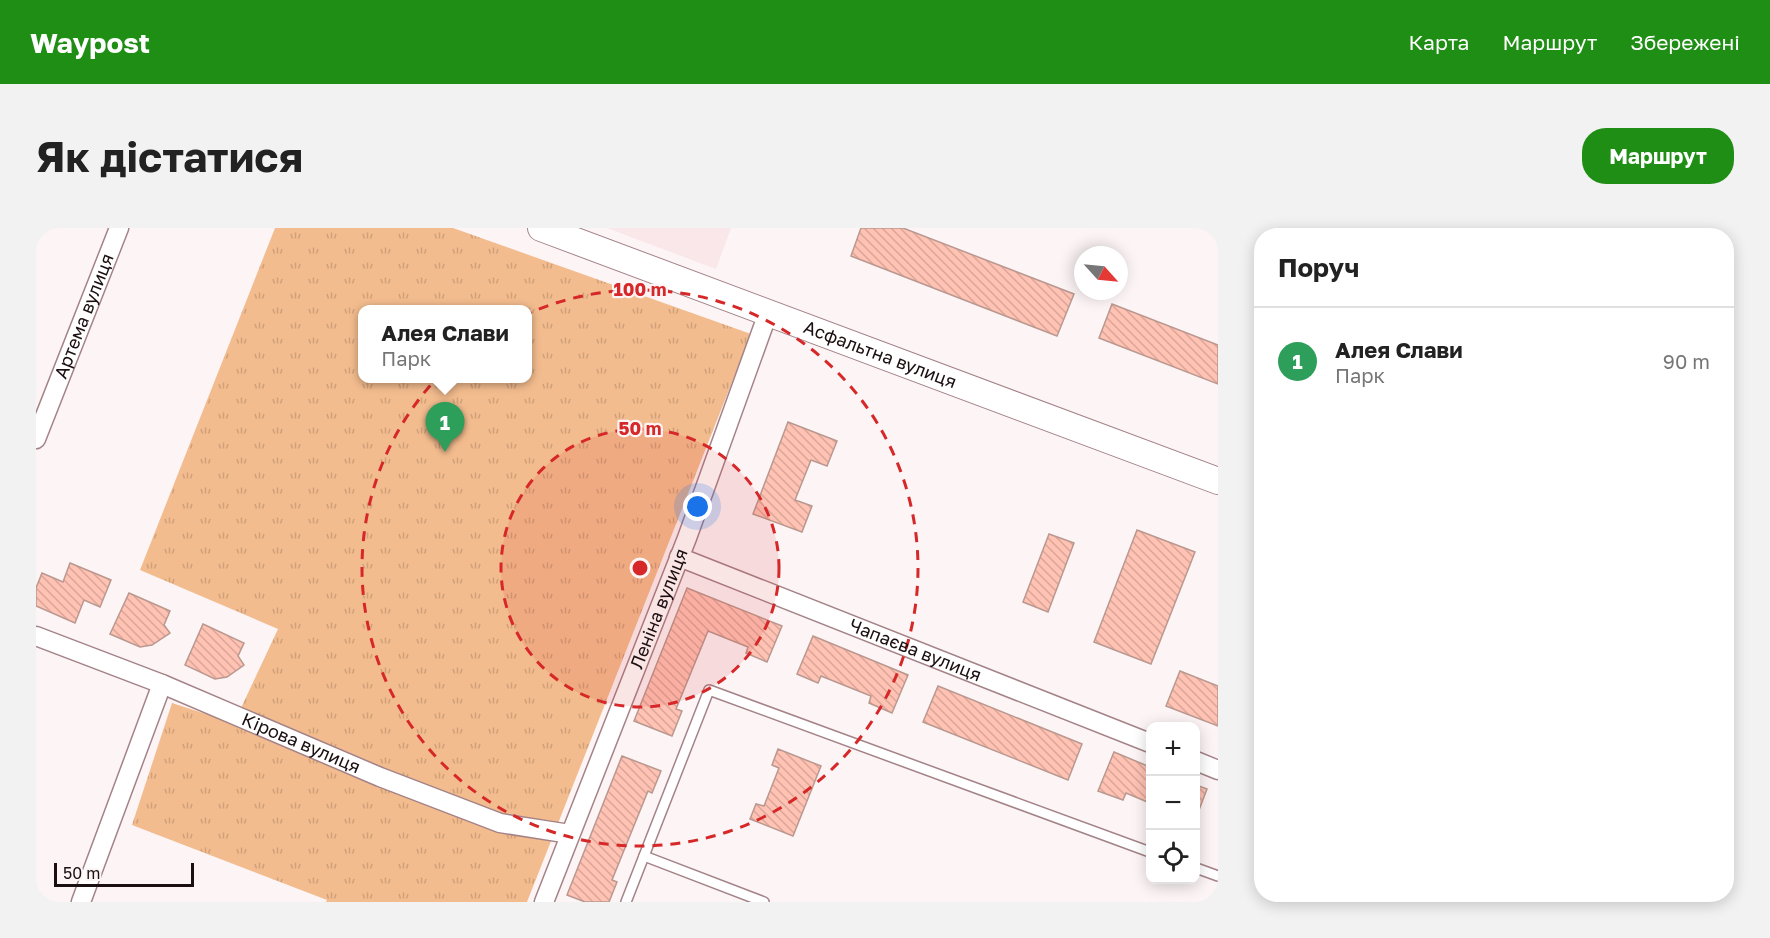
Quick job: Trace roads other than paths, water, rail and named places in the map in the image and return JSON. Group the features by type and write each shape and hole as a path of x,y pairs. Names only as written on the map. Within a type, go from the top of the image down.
{"main road":[{"name":"Асфальтна вулиця","path":"541,228 1218,481"}],"street":[{"name":"Артема вулиця","path":"36,439 119,228"},
{"name":"Леніна вулиця","path":"544,902 679,556 768,313"},
{"name":"Чапаєва вулиця","path":"679,556 1146,741"},
{"name":"Кірова вулиця","path":"36,636 162,684 380,777 500,824 570,834"},
{"path":"81,902 162,684"},
{"path":"1200,763 1218,770"}],"lane":[{"path":"626,902 710,690 1146,851"},
{"path":"644,856 764,902"},
{"path":"1200,869 1218,876"}],"place":[{"name":"Алея Слави","path":"445,452"}]}
